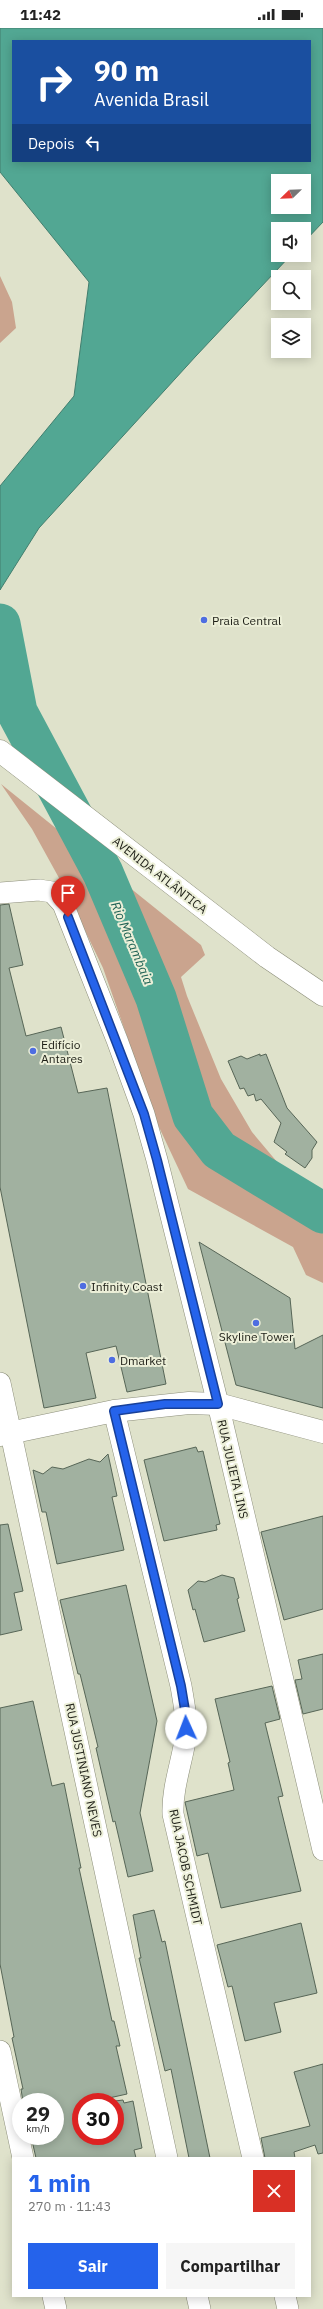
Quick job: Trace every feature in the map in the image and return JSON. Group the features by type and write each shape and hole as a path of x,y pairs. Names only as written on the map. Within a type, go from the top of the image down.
{"main road":[{"name":"AVENIDA ATLÂNTICA","path":"0,751 267,958 323,995"},
{"path":"5,1434 114,1411 165,1404 218,1404 323,1432"}],"street":[{"name":"RUA JULIETA LINS","path":"0,893 39,890 52,892 63,904 144,1114 157,1160 218,1404 323,1850"},
{"name":"RUA JUSTINIANO NEVES","path":"0,1383 5,1434 168,2157"},
{"name":"RUA JACOB SCHMIDT","path":"114,1411 181,1686 186,1716 185,1732 172,1802 173,1814 253,2157"},
{"path":"0,2051 23,2157"},
{"path":"53,2297 56,2309"},
{"path":"197,2297 200,2309"},
{"path":"285,2297 288,2309"}],"shaded area":[{"path":"0,276 12,302 16,328 0,343"},
{"path":"1,784 201,945 205,955 181,977 187,996 221,1079 252,1132 288,1175 323,1208 323,1283 306,1275 293,1247 188,1189 158,1125 103,968 64,887 32,829"}],"water":[{"path":"0,28 323,28 323,222 311,235 311,222 271,222 271,262 284,262 277,270 271,270 271,276 39,528 0,590 0,486 74,396 89,282 0,172"}],"building":[{"name":"Infinity Coast","path":"9,904 23,965 9,968 26,1036 61,1027 78,1093 107,1088 166,1384 127,1392 116,1346 86,1353 96,1398 44,1408 0,1187 0,905"},
{"path":"260,1054 260,1056 266,1054 287,1108 317,1142 312,1150 312,1158 305,1168 285,1154 287,1152 274,1142 281,1123 261,1099 256,1101 254,1094 248,1096 244,1088 240,1089 228,1061 241,1056 247,1059"},
{"name":"Skyline Tower","path":"199,1242 290,1298 295,1349 323,1335 323,1408 236,1385"},
{"path":"196,1447 198,1452 203,1451 220,1524 216,1525 217,1530 164,1541 144,1460"},
{"path":"108,1454 117,1496 112,1497 124,1550 57,1564 46,1512 42,1512 33,1470 43,1474 52,1467 63,1469 89,1459 100,1462"},
{"path":"323,1516 323,1609 284,1620 261,1532"},
{"path":"8,1524 23,1591 14,1593 22,1630 0,1635 0,1525"},
{"path":"222,1575 234,1578 239,1598 237,1599 245,1631 204,1642 188,1590 198,1581 205,1582"},
{"path":"126,1585 157,1721 140,1813 153,1871 128,1877 115,1821 113,1822 96,1748 98,1747 60,1600"},
{"path":"323,1654 323,1709 303,1714 295,1680 302,1679 298,1660"},
{"path":"272,1686 280,1719 265,1723 283,1796 278,1797 301,1891 221,1908 208,1853 197,1856 185,1802 234,1790 228,1763 230,1762 215,1699"},
{"path":"33,1701 52,1786 64,1783 81,1868 79,1868 112,2021 114,2021 120,2046 116,2046 127,2094 72,2093 72,2145 124,2145 124,2103 133,2101 142,2148 134,2150 136,2157 36,2157 33,2145 64,2145 64,2093 22,2093 21,2089 23,2089 12,2038 14,2037 0,1964 0,1708"},
{"path":"154,1910 162,1942 165,1941 210,2157 189,2157 171,2069 165,2071 139,1958 141,1958 133,1915"},
{"path":"301,1923 317,1993 274,2003 281,2032 245,2041 232,1986 228,1987 217,1945"},
{"path":"323,2064 323,2153 318,2154 315,2145 294,2152 295,2157 265,2157 261,2138 310,2126 294,2072"}],"waterway":[{"name":"Rio Marambaia","path":"0,624 17,712 103,873 156,998 193,1116 219,1150 323,1213"}],"place":[{"name":"Praia Central","path":"204,620"},
{"name":"Edifício Antares","path":"33,1051"},
{"name":"Infinity Coast","path":"83,1286"},
{"name":"Skyline Tower","path":"256,1323"},
{"name":"Dmarket","path":"112,1360"}],"route":[{"path":"68,917 117,1040 144,1114 157,1160 218,1404 165,1404 114,1411 181,1686 186,1716 186,1728"}]}
